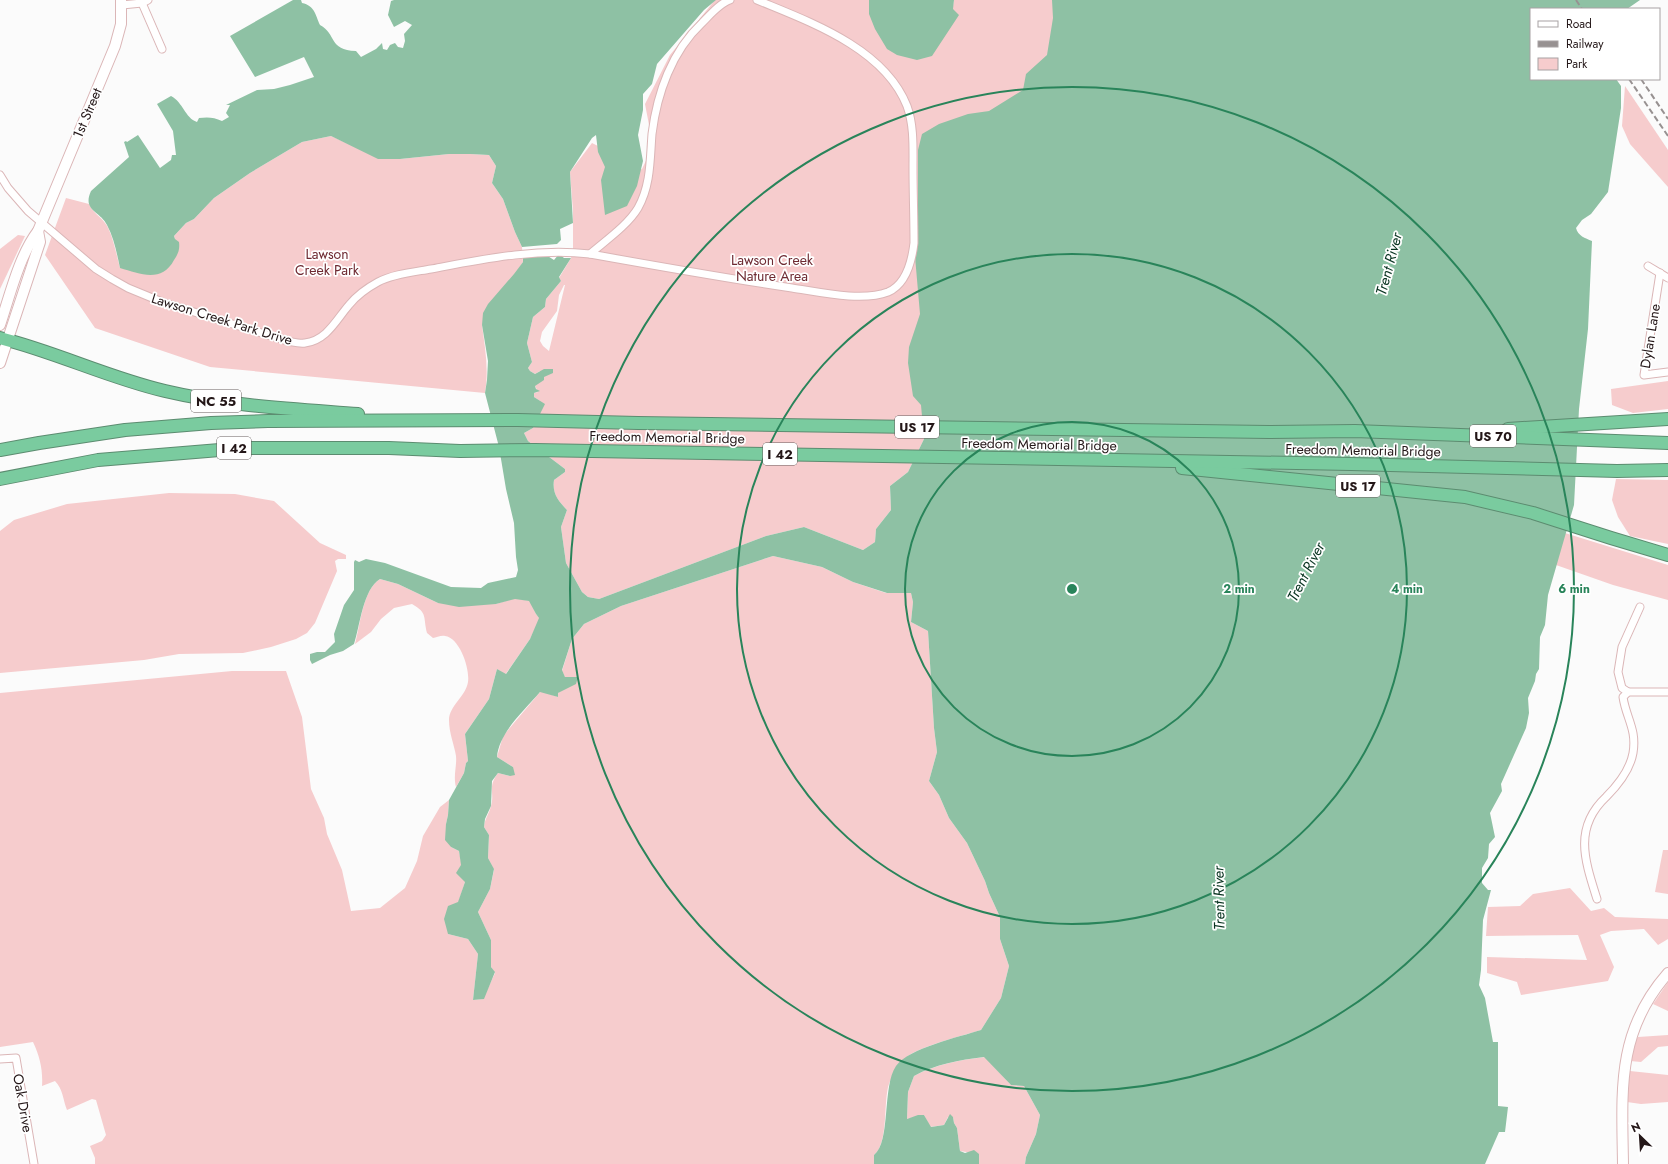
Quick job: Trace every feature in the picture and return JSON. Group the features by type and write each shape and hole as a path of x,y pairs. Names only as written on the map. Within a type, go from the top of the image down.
{"highway":[{"name":"NC 55","path":"4,339 39,349 147,386 181,395 257,406 441,420"},
{"name":"US 17","path":"1369,432 1526,429 1668,419"},
{"name":"Freedom Memorial Bridge","path":"441,420 518,420 638,424 1369,432 1668,443"},
{"name":"US 17","path":"0,450 96,434 204,424 268,421 441,420"},
{"name":"Freedom Memorial Bridge","path":"4,478 98,460 244,448 389,448 460,451 524,450 1351,464 1617,471 1668,470"},
{"name":"US 17","path":"1099,460 1465,497 1533,513 1668,555"}],"main road":[{"name":"1st Street","path":"40,227 115,46 121,24 122,2"},
{"path":"0,325 22,261 40,227"},
{"path":"0,363 4,339 40,242 40,227"},
{"path":"1623,1164 1622,1097 1625,1060 1635,1026 1642,1010 1651,995 1668,973"}],"street":[{"path":"590,254 622,226 638,208 647,186 657,107 673,60 685,41 700,25 730,0"},
{"name":"Lawson Creek Park Drive","path":"0,175 40,227 96,269 128,288 162,302 287,341 304,344 319,340 329,330 349,304 363,291 379,281 407,274 517,254 564,252 590,254 802,290 840,294 874,295 890,291 900,283 908,271 913,250 914,228 911,124 908,107 900,92 878,65 849,43 792,15 757,0"},
{"path":"122,2 145,2 162,49"},
{"path":"1648,266 1668,278"},
{"name":"Dylan Lane","path":"1660,273 1644,375 1668,372"},
{"path":"1640,607 1621,649 1618,672 1622,688 1628,692 1668,692"},
{"path":"1597,899 1584,856 1584,837 1593,812 1624,776 1631,761 1634,745 1633,730 1623,697 1628,692"},
{"name":"Oak Drive","path":"0,1059 16,1058 34,1164"}],"green space":[{"name":"Lawson Creek Nature Area","path":"715,0 882,0 953,6 954,0 1066,0 1069,24 1023,108 985,112 959,126 924,439 908,472 890,486 891,510 876,529 875,542 863,550 804,527 766,536 599,599 588,597 582,592 566,563 561,527 567,510 556,496 554,489 554,480 565,472 565,469 528,441 524,433 533,428 540,401 534,397 534,393 538,392 535,386 540,371 535,374 528,368 532,362 527,343 533,317 545,307 546,299 561,281 559,278 571,258 573,250 573,211 570,172 592,143 606,150 627,174 642,169 653,146 645,104 670,55","holes":["565,285 549,351 540,341 542,332 557,311 559,295"]},
{"path":"1625,86 1668,150 1668,187 1630,144 1622,126"},
{"name":"Lawson Creek Park","path":"331,136 353,146 400,159 449,154 489,155 496,166 492,183 503,199 522,247 523,262 482,325 487,367 485,393 210,367 95,328 45,255 66,198 89,204 92,210 105,223 112,238 120,268 175,239 174,236 186,223 194,219 214,198 250,173 302,142"},
{"path":"18,235 25,236 0,289 0,249"},
{"path":"1668,381 1668,409 1633,413 1612,405 1611,389"},
{"path":"1616,479 1668,480 1668,544 1630,536 1618,517 1612,500"},
{"path":"169,493 235,494 274,501 320,543 346,555 346,559 338,559 335,561 337,571 315,623 307,633 296,639 271,647 243,653 179,654 144,660 0,673 0,531 14,520 67,504"},
{"path":"1565,533 1668,565 1668,600 1613,585 1556,565"},
{"path":"773,556 822,567 853,582 886,593 911,593 913,602 911,622 928,631 934,728 937,752 929,781 939,795 949,818 967,843 985,881 1000,917 1000,939 1009,966 1001,998 981,1030 941,1042 911,1054 897,1070 890,1081 887,1091 884,1131 879,1149 874,1155 874,1164 95,1164 95,1158 90,1146 102,1141 106,1135 96,1100 92,1099 67,1110 61,1091 55,1081 42,1086 42,1074 38,1053 33,1042 0,1047 0,693 232,671 286,671 302,717 311,789 324,818 327,834 342,870 351,911 380,908 405,888 417,861 423,836 440,807 449,800 446,824 451,847 459,851 465,882 448,934 468,939 478,954 473,1000 483,999 495,973 491,967 491,940 478,912 490,889 494,870 488,858 489,835 484,827 491,806 492,786 495,778 498,773 510,776 513,767 497,757 503,736 541,691 558,697 558,693 562,690 565,677 562,671 572,639 584,624 621,606"},
{"path":"380,579 398,584 438,603 496,604 515,598 530,601 540,619 530,639 505,675 497,669 489,699 465,734 468,761 466,763 464,773 456,787 456,756 449,720 452,710 467,687 468,676 466,662 455,642 450,638 443,636 433,638 427,633 423,613 412,604 394,608 381,619 371,632 355,644 366,599 374,584"},
{"path":"1663,850 1668,850 1668,894 1655,892"},
{"path":"1570,888 1591,911 1604,908 1615,917 1668,919 1668,939 1658,945 1644,929 1611,931 1600,935 1614,967 1608,981 1521,995 1517,982 1487,973 1487,957 1587,960 1578,935 1486,936 1488,907 1520,906 1533,894"},
{"path":"1668,982 1668,1011 1653,1004"},
{"path":"1668,1035 1668,1046 1658,1047 1641,1062 1630,1061 1632,1046 1638,1037"},
{"path":"985,1057 1011,1085 1024,1086 1040,1115 1036,1134 1026,1157 1025,1164 979,1164 979,1154 960,1151 957,1128 953,1117 948,1117 944,1125 930,1127 924,1115 907,1119 908,1092 914,1076 931,1068 948,1063"},
{"path":"1630,1071 1668,1075 1668,1102 1641,1104 1627,1102 1625,1086"}],"water":[{"path":"293,0 301,0 302,3 310,6 316,14 320,25 329,33 337,45 347,50 356,51 361,57 376,49 382,43 383,49 387,50 390,45 395,43 398,47 403,48 405,41 404,34 412,25 405,21 394,27 388,15 391,1 394,0 716,0 704,10 657,64 652,84 643,94 643,110 638,135 643,161 637,186 627,206 605,215 601,180 605,167 598,152 596,135 592,138 570,172 573,223 560,229 561,240 557,244 522,247 503,199 492,183 496,166 489,155 449,154 400,159 378,159 331,136 302,142 250,173 214,198 194,219 186,223 174,236 179,242 178,252 169,267 163,272 150,275 135,273 120,268 115,246 107,225 104,220 90,207 89,198 91,191 129,157 124,142 127,142 138,135 160,168 171,160 172,155 176,155 173,131 157,104 171,96 193,120 197,122 199,118 205,117 222,121 229,117 226,113 230,105 226,105 257,90 274,89 314,77 304,57 255,77 230,36"},
{"path":"869,0 954,0 953,9 959,15 932,56 917,60 897,55 887,49 875,29 869,14"},
{"name":"Trent River","path":"1052,0 1640,0 1628,8 1530,8 1530,80 1617,80 1621,86 1621,108 1608,192 1591,214 1582,220 1576,228 1580,235 1592,241 1588,329 1579,409 1574,505 1548,595 1545,625 1540,637 1539,669 1528,698 1529,713 1526,728 1501,784 1502,791 1490,813 1495,837 1489,844 1488,858 1482,868 1482,883 1488,890 1491,890 1483,920 1479,985 1485,998 1493,1042 1498,1042 1498,1106 1508,1107 1505,1132 1499,1132 1485,1164 1025,1164 1026,1157 1036,1134 1040,1115 1024,1086 1011,1085 984,1057 948,1063 922,1072 914,1076 908,1092 907,1119 918,1115 924,1115 931,1127 944,1125 950,1114 953,1117 957,1128 960,1151 965,1153 974,1150 979,1154 979,1164 874,1164 874,1155 883,1138 889,1087 896,1066 902,1060 923,1049 981,1030 1001,998 1009,966 1000,939 1000,917 985,881 967,843 949,818 939,795 929,781 937,752 934,728 928,631 911,622 913,602 911,593 887,593 853,582 822,567 773,556 621,606 584,624 572,639 562,670 565,677 578,677 576,684 558,693 558,697 540,692 508,730 502,739 499,748 497,757 513,767 515,775 510,776 498,773 492,781 491,806 485,819 484,827 489,835 488,858 494,869 490,889 478,912 491,940 491,967 495,972 484,999 473,1000 478,954 468,939 448,934 444,919 448,906 458,902 465,882 456,873 461,865 459,851 451,847 445,840 449,800 464,773 466,763 468,761 465,734 489,699 497,669 506,674 530,639 539,618 529,601 515,599 496,604 459,607 438,603 398,584 380,579 374,584 366,599 354,644 343,651 330,655 312,664 310,660 310,654 325,652 335,642 334,634 344,605 354,590 355,560 359,562 366,559 385,563 451,587 481,588 488,583 516,577 518,570 514,523 506,489 499,447 485,393 488,361 482,325 483,313 488,304 523,262 523,256 546,255 554,260 559,254 564,258 571,258 559,277 561,281 546,299 545,307 533,317 527,343 532,362 528,368 535,374 544,369 553,369 553,373 544,377 544,380 535,386 536,389 540,391 534,393 534,397 545,404 533,428 524,433 528,441 565,469 565,472 554,480 554,489 556,496 567,510 561,527 566,563 582,592 588,597 599,599 766,536 804,527 863,550 875,542 876,529 891,510 890,486 908,472 924,439 921,405 913,396 908,363 909,347 920,314 914,245 918,203 918,150 922,134 939,124 968,114 989,111 1023,90 1026,74 1047,55 1053,18"}],"railway":[{"path":"1576,0 1581,8"},
{"path":"1630,80 1668,136"},
{"path":"1642,80 1668,119"}]}
